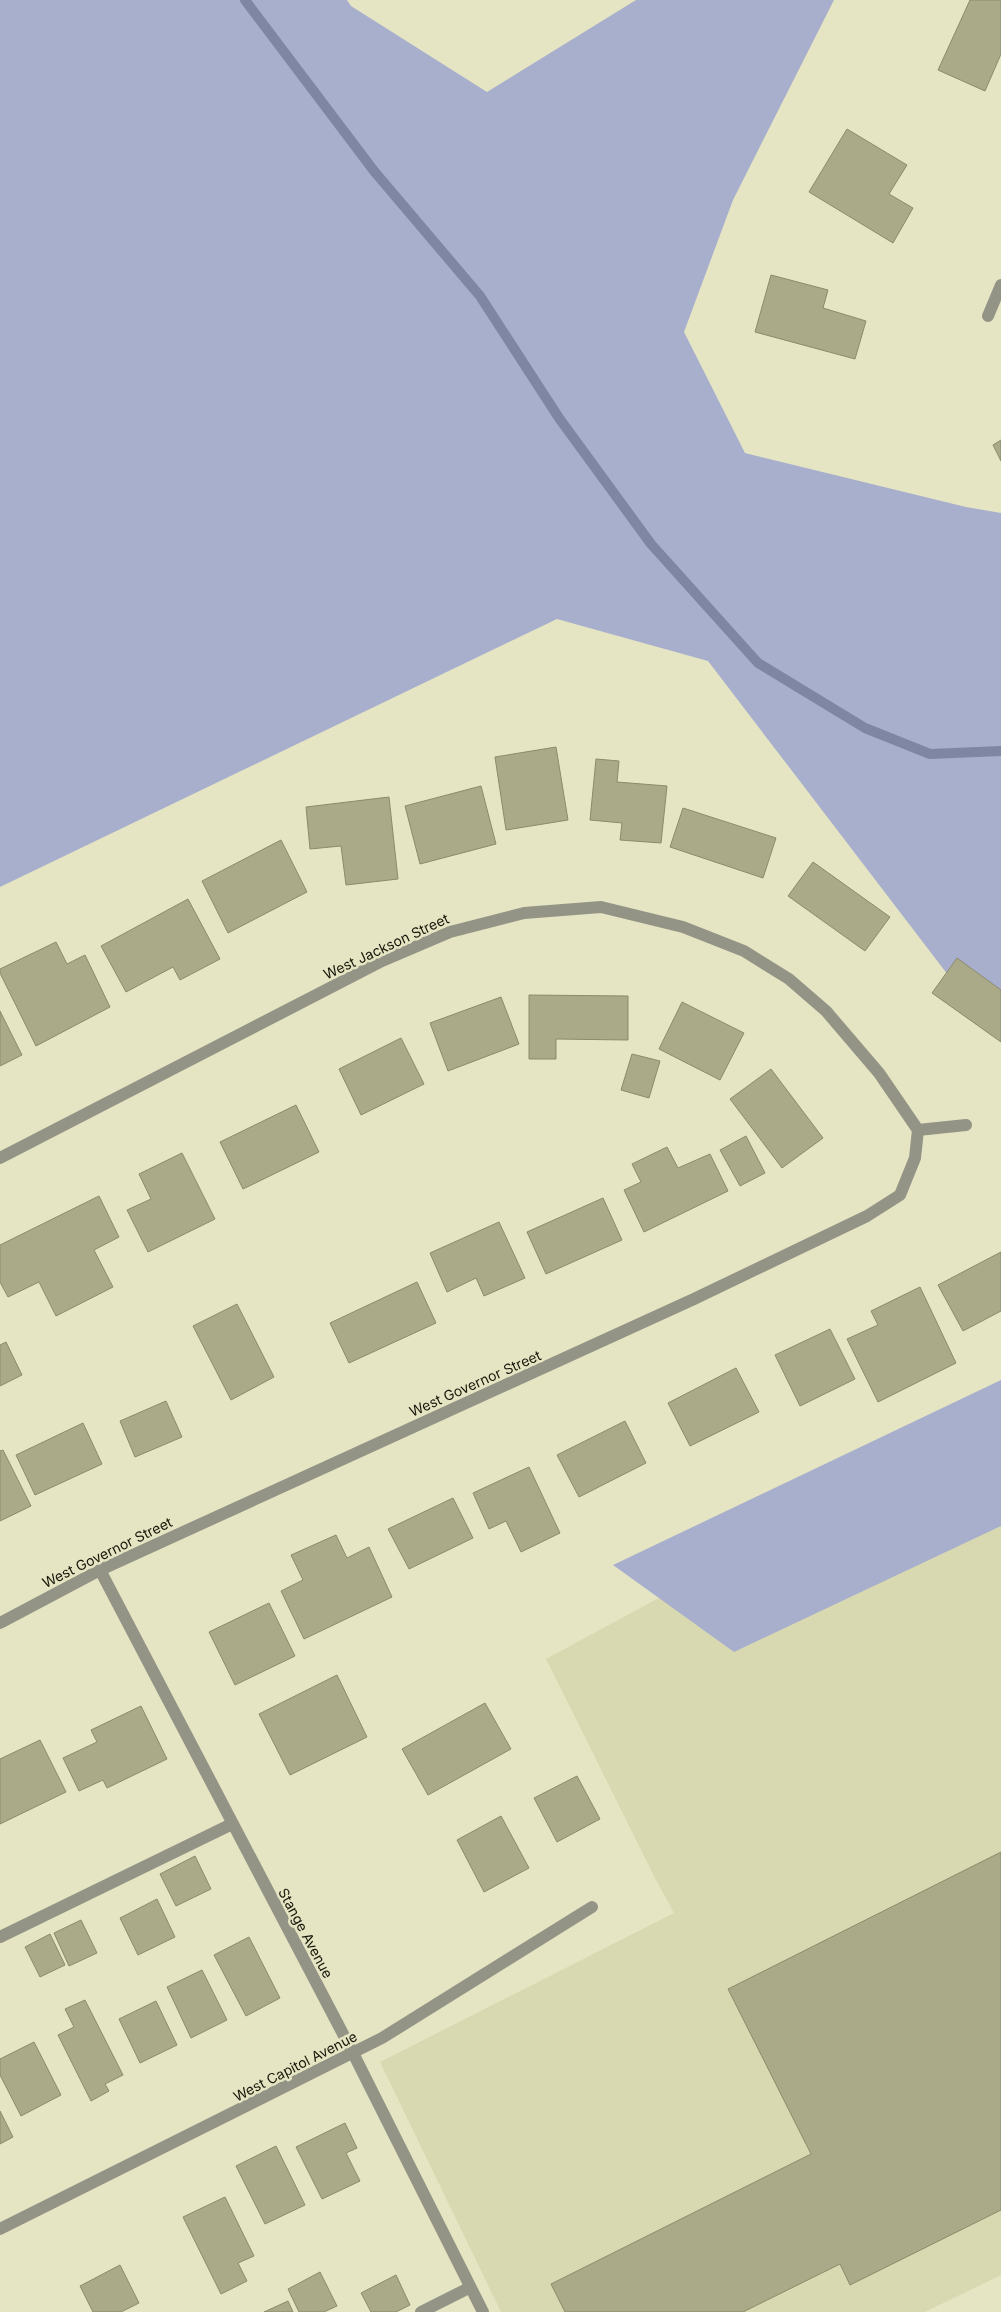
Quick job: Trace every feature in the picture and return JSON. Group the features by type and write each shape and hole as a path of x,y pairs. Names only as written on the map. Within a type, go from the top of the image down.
{"street":[{"path":"988,316 1001,285"},
{"name":"West Jackson Street","path":"0,1158 382,961 450,932 524,913 601,907 683,927 744,950 789,979 826,1011 879,1073 918,1130"},
{"path":"918,1130 966,1125"},
{"name":"West Governor Street","path":"0,1623 100,1570 694,1299 867,1216 900,1194 915,1158 918,1130"},
{"name":"Stange Avenue","path":"100,1570 353,2053 469,2288 483,2312"},
{"path":"0,1937 232,1824"},
{"name":"West Capitol Avenue","path":"0,2229 382,2038 592,1907"},
{"path":"421,2312 469,2288"}],"shaded area":[{"path":"0,0 347,0 351,6 487,92 636,0 834,0 733,200 684,332 745,453 966,507 1001,513 1001,996 948,975 708,661 557,619 0,887"},
{"path":"1001,1380 1001,1526 734,1652 613,1565"},
{"path":"1001,1435 1001,2275 925,2312 501,2312 380,2062 674,1913 546,1659 655,1600"}],"building":[{"path":"970,0 1001,0 1001,54 985,91 938,70"},
{"path":"847,129 907,165 889,194 913,208 893,243 809,192"},
{"path":"771,275 828,290 823,308 866,321 855,359 755,332"},
{"path":"1001,440 1001,461 993,445"},
{"path":"556,747 568,820 506,830 495,757"},
{"path":"596,759 619,761 617,782 667,786 661,843 620,840 622,823 590,820"},
{"path":"481,786 496,844 420,864 405,806"},
{"path":"389,797 398,879 346,885 341,846 310,849 306,807"},
{"path":"683,808 776,838 763,878 670,847"},
{"path":"281,840 307,892 228,933 202,881"},
{"path":"813,862 890,917 865,951 788,896"},
{"path":"188,899 220,959 180,980 173,967 126,992 101,946"},
{"path":"56,942 67,964 85,955 110,1007 36,1046 0,973 0,969"},
{"path":"957,958 1001,990 1001,1042 932,993"},
{"path":"529,995 628,996 628,1040 556,1039 556,1059 529,1059"},
{"path":"501,997 519,1044 448,1071 430,1023"},
{"path":"682,1002 744,1033 720,1080 659,1049"},
{"path":"0,1011 22,1055 0,1066"},
{"path":"401,1038 424,1084 361,1115 339,1069"},
{"path":"632,1054 660,1061 649,1098 621,1090"},
{"path":"771,1069 823,1138 782,1168 730,1099"},
{"path":"296,1105 319,1152 243,1189 220,1142"},
{"path":"746,1136 765,1173 740,1186 720,1150"},
{"path":"667,1147 678,1168 710,1154 728,1191 644,1232 624,1190 641,1182 632,1164"},
{"path":"182,1153 215,1219 148,1252 127,1210 151,1199 139,1174"},
{"path":"99,1196 119,1237 94,1250 113,1287 56,1316 39,1282 8,1297 0,1282 0,1245"},
{"path":"603,1198 622,1240 546,1274 527,1232"},
{"path":"499,1222 525,1278 484,1296 476,1278 447,1292 430,1253"},
{"path":"1001,1252 1001,1311 963,1331 938,1285"},
{"path":"417,1282 436,1323 349,1363 330,1323"},
{"path":"920,1287 956,1363 878,1402 847,1339 878,1325 871,1311"},
{"path":"237,1304 274,1377 231,1400 193,1326"},
{"path":"830,1329 855,1379 800,1406 775,1355"},
{"path":"6,1342 22,1375 0,1386 0,1345"},
{"path":"736,1368 759,1412 690,1446 668,1403"},
{"path":"166,1401 182,1437 135,1457 120,1421"},
{"path":"625,1421 646,1463 579,1497 557,1455"},
{"path":"83,1423 102,1464 35,1495 16,1455"},
{"path":"3,1450 31,1506 0,1521 0,1451"},
{"path":"529,1467 560,1533 521,1552 506,1521 489,1529 473,1493"},
{"path":"453,1498 473,1538 409,1569 388,1529"},
{"path":"336,1535 347,1558 369,1547 392,1597 304,1639 281,1591 303,1580 291,1555"},
{"path":"269,1603 295,1656 235,1685 209,1632"},
{"path":"337,1675 367,1737 290,1775 259,1714"},
{"path":"485,1703 511,1749 428,1795 402,1749"},
{"path":"141,1706 167,1759 107,1788 103,1780 79,1791 63,1758 97,1742 91,1730"},
{"path":"40,1740 66,1792 0,1824 0,1759"},
{"path":"577,1776 600,1819 557,1842 534,1798"},
{"path":"501,1816 529,1868 484,1892 457,1840"},
{"path":"1001,1852 1001,2210 850,2285 840,2264 743,2312 565,2312 551,2284 811,2154 728,1989"},
{"path":"195,1856 211,1889 176,1906 160,1874"},
{"path":"157,1899 175,1937 138,1955 120,1918"},
{"path":"81,1920 97,1953 69,1966 54,1933"},
{"path":"50,1934 65,1965 40,1977 25,1947"},
{"path":"249,1937 280,1998 246,2016 214,1955"},
{"path":"202,1970 227,2020 191,2038 167,1987"},
{"path":"85,2000 123,2075 105,2084 109,2091 91,2101 58,2035 74,2027 65,2009"},
{"path":"156,2001 177,2045 140,2063 119,2019"},
{"path":"34,2042 61,2095 21,2116 0,2075 0,2059"},
{"path":"0,2111 13,2137 0,2144"},
{"path":"345,2123 357,2148 346,2153 360,2181 322,2199 296,2147"},
{"path":"276,2146 305,2205 265,2224 236,2166"},
{"path":"225,2197 254,2256 238,2263 247,2281 221,2294 183,2217"},
{"path":"120,2265 139,2303 121,2312 93,2312 80,2286"},
{"path":"320,2272 337,2306 324,2312 299,2312 288,2289"},
{"path":"396,2275 410,2305 396,2312 371,2312 361,2293"},
{"path":"288,2301 293,2312 264,2312"}],"waterway":[{"path":"245,0 374,171 480,296 559,418 651,544 758,663 865,728 930,754 1001,751"}]}
